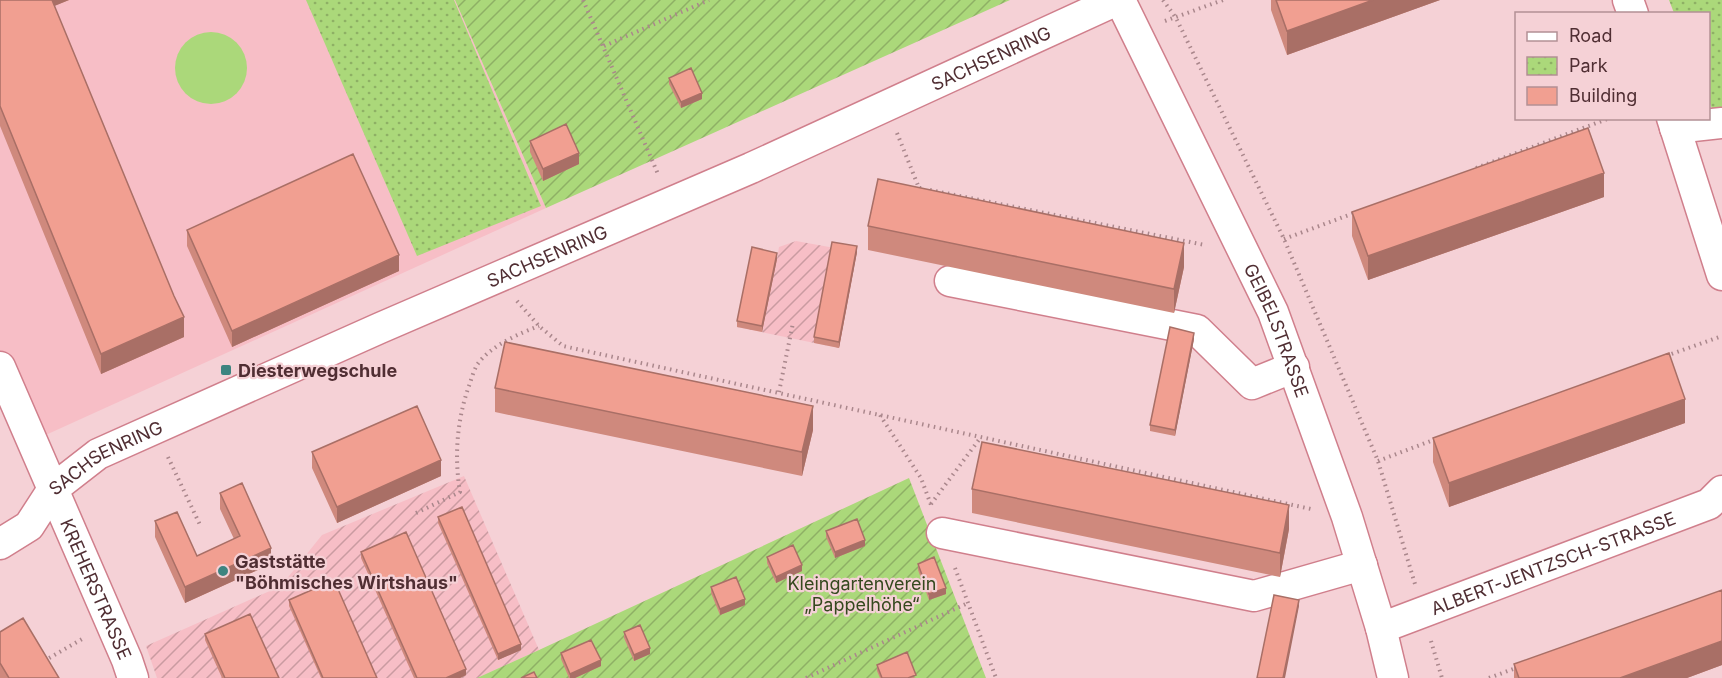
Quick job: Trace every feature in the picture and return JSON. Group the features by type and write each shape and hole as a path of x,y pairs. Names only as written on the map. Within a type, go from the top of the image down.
{"street":[{"name":"GEIBELSTRASSE","path":"1119,0 1274,312 1347,517 1381,628 1393,678"},
{"name":"SACHSENRING","path":"0,544 29,526 53,489 98,454 380,328 751,168 1119,0"},
{"path":"1722,123 1674,123 1722,274"},
{"path":"950,281 1197,330 1252,384 1294,368"},
{"name":"KREHERSTRASSE","path":"0,367 133,678"},
{"name":"ALBERT-JENTZSCH-STRASSE","path":"1381,628 1709,504 1722,491"},
{"path":"942,533 1254,596 1362,565"}],"path":[{"path":"583,0 654,164 668,203"},
{"path":"603,46 710,0"},
{"path":"1163,0 1176,18 1284,239 1378,460 1442,678"},
{"path":"1135,30 1176,18 1223,0"},
{"path":"885,105 920,188 1244,253"},
{"path":"1475,168 1605,120"},
{"path":"1284,239 1363,210"},
{"path":"496,279 539,326 563,345 1347,517"},
{"path":"779,393 793,322"},
{"path":"416,513 460,492 456,469 459,426 467,391 477,365 511,337 539,326"},
{"path":"1655,360 1722,336"},
{"path":"155,429 201,527"},
{"path":"1378,460 1444,436"},
{"path":"931,504 981,437"},
{"path":"806,678 968,603"},
{"path":"40,663 111,623"},
{"path":"1489,678 1522,666"}],"shaded area":[{"path":"0,0 455,0 546,208 39,438 0,354"},
{"path":"796,241 857,252 839,348 737,327 752,254 777,259 779,247"},
{"path":"464,476 539,650 477,678 157,678 146,646 281,586 322,535"}],"green space":[{"path":"306,0 454,0 541,206 417,256"},
{"path":"455,0 1010,0 546,208"},
{"path":"1669,0 1722,0 1722,110 1713,111 1710,104 1710,12 1674,12"},
{"path":"218,32 237,42 245,54 247,68 245,82 237,94 225,102 204,104 185,94 177,82 175,61 185,42 197,34"},
{"name":"Kleingartenverein „Pappelhöhe“","path":"909,478 986,678 477,678 539,650"}],"building":[{"path":"0,0 52,0 184,317 101,354 0,106"},
{"path":"1276,0 1373,0 1287,31"},
{"path":"691,68 702,93 681,102 669,78"},
{"path":"566,124 579,153 543,169 530,141"},
{"path":"1588,128 1604,173 1368,256 1352,212"},
{"path":"353,154 399,255 232,331 187,230"},
{"path":"878,179 1184,243 1174,289 868,226"},
{"path":"832,242 857,246 839,342 814,337"},
{"path":"752,247 777,253 762,326 737,321"},
{"path":"1170,327 1194,333 1175,430 1150,425"},
{"path":"505,342 813,406 802,452 495,388"},
{"path":"1669,353 1685,399 1449,483 1433,438"},
{"path":"417,406 441,460 337,507 312,452"},
{"path":"982,442 1289,505 1280,553 972,489"},
{"path":"242,483 271,548 185,587 155,521 177,512 197,556 240,536 220,493"},
{"path":"462,507 521,644 498,654 438,517"},
{"path":"857,519 865,540 835,552 826,531"},
{"path":"406,532 466,669 446,678 417,678 361,552"},
{"path":"793,545 802,565 776,577 767,557"},
{"path":"934,557 946,588 929,594 918,564"},
{"path":"736,577 745,599 720,609 711,587"},
{"path":"334,580 377,678 323,678 289,600"},
{"path":"1722,590 1722,641 1620,678 1519,678 1514,664"},
{"path":"1274,595 1299,600 1283,678 1257,678"},
{"path":"250,614 279,678 225,678 205,634"},
{"path":"23,618 59,678 9,678 0,663 0,632"},
{"path":"640,625 650,648 634,655 624,632"},
{"path":"591,640 601,660 570,674 561,653"},
{"path":"907,652 916,675 908,678 882,678 877,665"},
{"path":"534,672 537,678 521,678"}],"place":[{"name":"Diesterwegschule","path":"226,370"},
{"name":"Gaststätte \"Böhmisches Wirtshaus\"","path":"223,571"}]}
